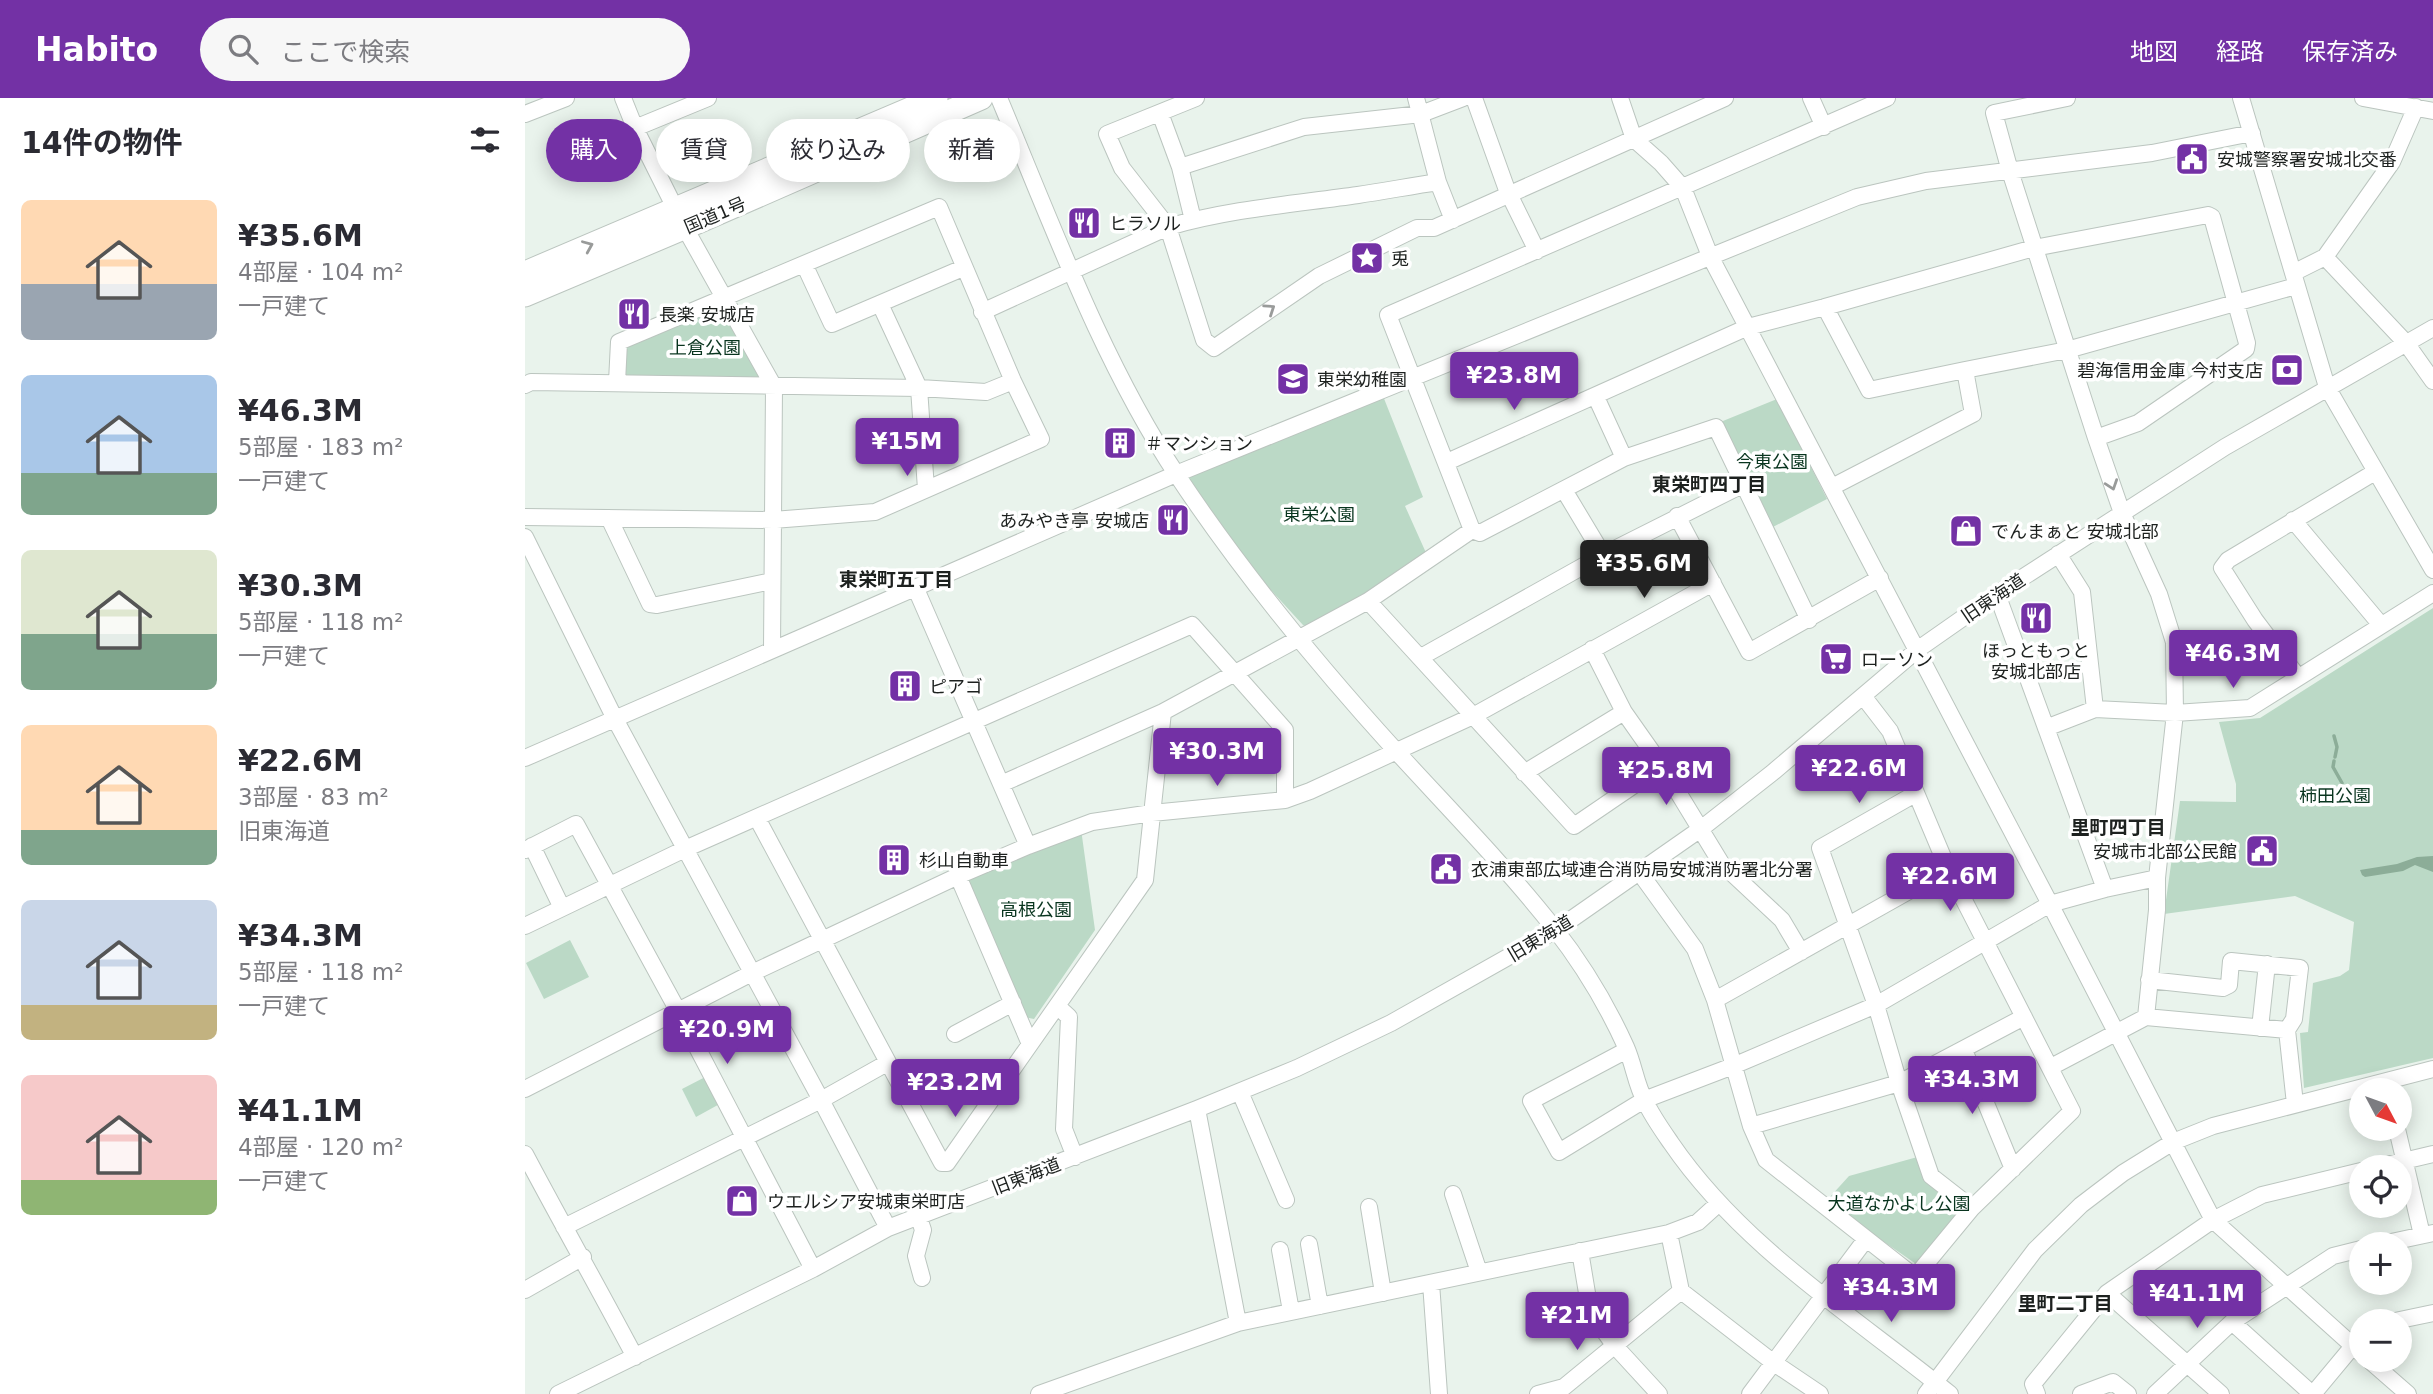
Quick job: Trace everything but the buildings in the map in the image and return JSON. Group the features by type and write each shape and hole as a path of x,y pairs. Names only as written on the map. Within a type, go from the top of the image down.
{"highway":[{"name":"国道1号","path":"525,295 680,218 936,98"},
{"name":"国道1号","path":"525,273 680,218 981,98"}],"street":[{"path":"525,114 566,98"},
{"path":"623,98 631,119"},
{"path":"642,125 708,98"},
{"path":"999,98 1072,271 1129,396 1176,474 1236,559 1297,638 1469,828 1556,930 1597,989 1627,1050 1644,1100 1672,1145 1719,1203 1769,1250 1931,1388 1950,1394"},
{"path":"1196,98 1107,134 1122,168 1168,227 1204,340 1214,348 1319,276 1417,228 1434,229 1725,98"},
{"path":"1416,98 1438,181 1453,220"},
{"path":"1180,167 1304,127 1421,114 1463,98"},
{"path":"1474,98 1507,190 1537,251"},
{"path":"1620,98 1634,139 1661,163 1683,188 1710,256 2213,1220 2349,1339"},
{"path":"1811,98 1824,127"},
{"path":"1809,620 1716,426 1624,457 1480,533 1472,530 1388,315 1887,98"},
{"path":"2067,98 1992,105 2034,248 2096,438 2122,513 2159,594 2174,642 2175,713 2157,877 2157,910 2146,1017"},
{"path":"2241,98 2327,387 2433,570"},
{"path":"2363,98 2433,111"},
{"path":"1825,307 1869,390 2067,351 2237,303 2295,279 2325,257 2392,162 2416,107"},
{"path":"1160,113 1180,167 1193,220"},
{"path":"525,758 1176,474 1857,197 1926,181 2152,153 2252,133"},
{"path":"642,142 680,218 774,387 772,649"},
{"path":"982,312 1168,227 1306,200 1358,195 1438,181"},
{"path":"525,517 773,520 875,512 1041,439 982,312 939,207 619,342 617,382"},
{"path":"1447,462 1748,327 2034,248 2208,215 2212,217 2248,343 2246,349 2138,423 2096,438"},
{"path":"2325,257 2406,343 2433,381"},
{"path":"804,264 832,324 963,268"},
{"path":"880,304 919,388 926,489"},
{"name":"旧東海道","path":"558,1394 813,1269 888,1228 1297,1068 1391,1023 1556,930 1702,828 1772,774 1917,650 1997,594 2225,447 2433,328"},
{"path":"1832,487 1969,418 1973,414 1965,370"},
{"path":"525,385 531,382 617,382 919,388 986,392 1013,381"},
{"path":"1596,397 1624,457"},
{"path":"2298,677 2255,620 2222,568 2228,560 2375,472"},
{"path":"1421,657 1603,555 1744,484"},
{"path":"1564,490 1603,555"},
{"path":"1677,516 1749,652 1880,578"},
{"path":"610,518 650,604 657,606 772,581"},
{"path":"2293,520 2381,625"},
{"path":"1001,784 1163,712 1368,601 1472,530"},
{"path":"525,537 615,719 888,1228"},
{"path":"2058,554 2082,592 2095,709"},
{"path":"525,1089 821,939 1028,846 1092,822 1152,813 1285,800 1473,716 1713,583"},
{"path":"916,589 1028,846"},
{"path":"2046,728 2095,709 2175,713 2249,708 2433,593"},
{"path":"1997,594 2105,889"},
{"path":"1368,601 1574,826 1662,766"},
{"path":"525,926 685,849 1192,625 1285,730 1285,800"},
{"path":"1592,649 1624,712 1702,828 1721,863 1782,920 1801,952"},
{"path":"1640,873 1695,949 1715,999 1751,1126 1766,1160 1915,1277 1972,1208 2072,1111 1948,869 1890,732 1863,696"},
{"path":"757,818 941,1163 947,1163 1145,880 1163,712"},
{"path":"1524,773 1624,712"},
{"path":"1915,794 1821,848 1876,1004 1899,1083 1931,1176 1972,1208"},
{"path":"562,908 529,848 576,824 678,1011 813,1269"},
{"path":"1715,999 1948,869"},
{"path":"958,876 1030,1044"},
{"path":"1627,1050 1531,1101 1559,1152 1644,1100 1733,1066 1876,1004 2050,904 2157,877"},
{"path":"2149,980 2223,988 2229,985 2231,961 2300,968 2294,1018 2287,1030 2295,1104"},
{"path":"2260,1028 2267,964"},
{"path":"955,1034 1013,1003"},
{"path":"1057,1006 1069,1017 1064,1129 1075,1157"},
{"path":"1751,1126 1899,1083 2024,1017"},
{"path":"2051,1067 2146,1017 2287,1030"},
{"path":"1964,1050 2013,1169"},
{"path":"564,1227 821,1100 887,1063"},
{"path":"2408,1078 2433,1069"},
{"path":"1240,1092 1286,1200"},
{"path":"1931,1388 2035,1250 2081,1205 2123,1173 2173,1142 2213,1126 2295,1104 2349,1093"},
{"path":"1197,1109 1238,1323"},
{"path":"525,1154 635,1357"},
{"path":"2412,1159 2433,1154"},
{"path":"2037,1394 2033,1384 2107,1293 2213,1220 2262,1195 2349,1174"},
{"path":"2412,1183 2428,1234"},
{"path":"1453,1194 1479,1272"},
{"path":"1039,1394 1238,1323 1669,1233 1698,1222 1719,1203"},
{"path":"1369,1207 1383,1293"},
{"path":"919,1218 923,1230 916,1256 922,1278"},
{"path":"1669,1233 1681,1291 1774,1363 1820,1394"},
{"path":"1751,1394 1865,1239"},
{"path":"1309,1244 1320,1306"},
{"path":"1280,1250 1291,1311"},
{"path":"1580,1251 1590,1311 1614,1345 1660,1394"},
{"path":"2155,1394 2232,1322 2333,1256 2349,1252"},
{"path":"525,1290 583,1257"},
{"path":"1431,1283 1439,1394"},
{"path":"1538,1394 1567,1390 1614,1345 1681,1291"},
{"path":"2107,1293 2221,1394"},
{"path":"2412,1317 2433,1312"},
{"path":"2232,1322 2312,1394 2349,1356"},
{"path":"2383,1372 2408,1394"},
{"path":"2081,1394 2113,1382 2128,1394"}],"green space":[{"name":"上倉公園","path":"723,307 760,374 755,382 626,379 622,375 626,344"},
{"name":"東栄公園","path":"1383,396 1423,497 1405,506 1427,555 1367,597 1307,626 1303,625 1239,555 1182,477"},
{"name":"今東公園","path":"1777,399 1827,499 1771,528 1718,423"},
{"name":"柿田公園","path":"2433,608 2433,1058 2304,1088 2300,1033 2308,1032 2313,983 2340,976 2349,970 2354,922 2295,896 2164,914 2180,801 2236,802 2236,784 2219,722 2260,718"},
{"name":"高根公園","path":"1081,829 1095,930 1034,1019 1024,1017 967,885 969,878"},
{"path":"570,940 589,977 544,999 526,963"},
{"path":"711,1074 725,1101 696,1117 682,1089"},
{"name":"大道なかよし公園","path":"1921,1156 1966,1212 1919,1266 1861,1226 1829,1198 1849,1176"}],"shaded area":[{"path":"2433,856 2433,872 2415,865 2403,871 2365,877 2360,870 2397,864 2417,857"}],"waterway":[{"path":"2334,736 2337,747 2335,757"},
{"path":"2334,761 2333,767 2342,783"},
{"path":"2347,788 2352,792 2356,805"}],"place":[{"name":"安城警察署安城北交番","path":"2192,159"},
{"name":"ヒラソル","path":"1084,223"},
{"name":"兎","path":"1367,258"},
{"name":"長楽 安城店","path":"634,314"},
{"name":"碧海信用金庫 今村支店","path":"2287,370"},
{"name":"東栄幼稚園","path":"1293,379"},
{"name":"＃マンション","path":"1120,443"},
{"name":"あみやき亭 安城店","path":"1173,520"},
{"name":"でんまぁと 安城北部","path":"1966,531"},
{"name":"ほっともっと 安城北部店","path":"2036,618"},
{"name":"ローソン","path":"1836,659"},
{"name":"ピアゴ","path":"905,686"},
{"name":"安城市北部公民館","path":"2262,851"},
{"name":"杉山自動車","path":"894,860"},
{"name":"衣浦東部広域連合消防局安城消防署北分署","path":"1446,869"},
{"name":"ウエルシア安城東栄町店","path":"742,1201"}],"district":[{"name":"東栄町四丁目","path":"1709,484"},
{"name":"東栄町五丁目","path":"896,579"},
{"name":"里町四丁目","path":"2118,827"},
{"name":"里町二丁目","path":"2065,1303"}]}
